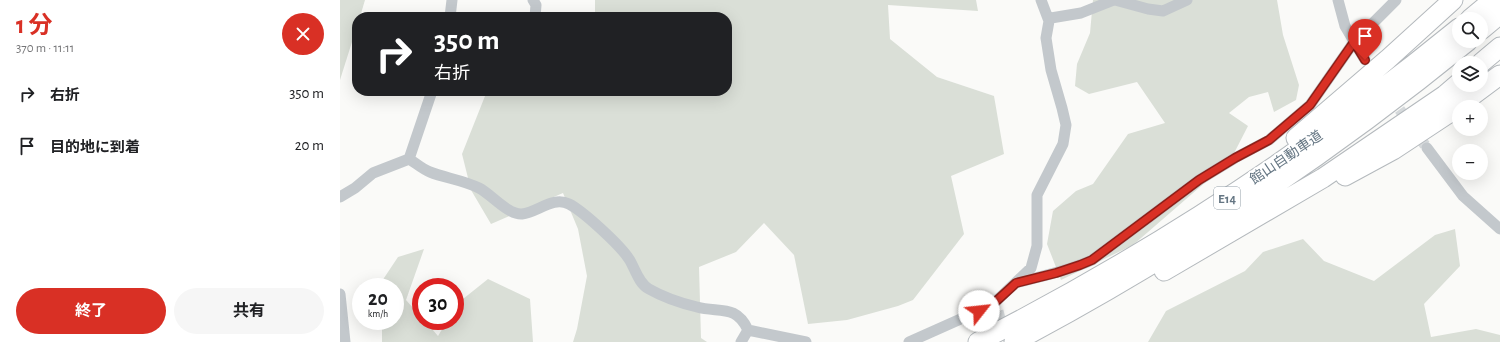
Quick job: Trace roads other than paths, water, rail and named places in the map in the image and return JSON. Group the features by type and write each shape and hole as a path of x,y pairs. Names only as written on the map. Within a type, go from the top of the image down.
{"highway":[{"path":"1225,199 1274,155 1388,59 1453,0"},
{"path":"1478,12 1493,0"},
{"path":"1488,24 1500,14"},
{"name":"館山自動車道","path":"978,342 1128,260 1225,199 1345,116 1398,77 1452,34"},
{"path":"1488,58 1500,47"},
{"name":"館山自動車道","path":"1014,342 1137,272 1234,212 1354,129 1407,90 1459,48"},
{"path":"1218,239 1312,194 1393,150 1446,115 1500,75"},
{"path":"1033,342 1127,293 1324,178 1452,89"}],"street":[{"path":"451,12 452,0"},
{"path":"533,0 536,5 536,12"},
{"path":"909,342 995,308 1031,268 1037,246 1037,195 1063,144 1066,125 1051,70 1046,38 1049,20 1041,0"},
{"path":"1049,20 1051,18 1081,13 1115,0 1148,9 1163,11 1187,0"},
{"path":"1338,0 1345,26 1365,60"},
{"path":"1016,283 1056,273 1092,260 1199,180 1235,158 1269,140 1310,105 1354,42 1396,0"},
{"path":"409,159 430,96"},
{"path":"1427,148 1463,196 1500,229"},
{"path":"340,197 356,188 372,173 409,159"},
{"path":"409,159 428,171 479,188 512,211 522,214 556,202 567,203 575,208 619,246 629,259 640,280 647,288 668,298 698,308 718,309 732,312 743,321 748,330 806,342"},
{"path":"340,294 345,342"},
{"path":"741,342 748,330"}],"tunnel":[{"path":"1390,96 1427,148"},
{"path":"998,311 1004,334"}]}
